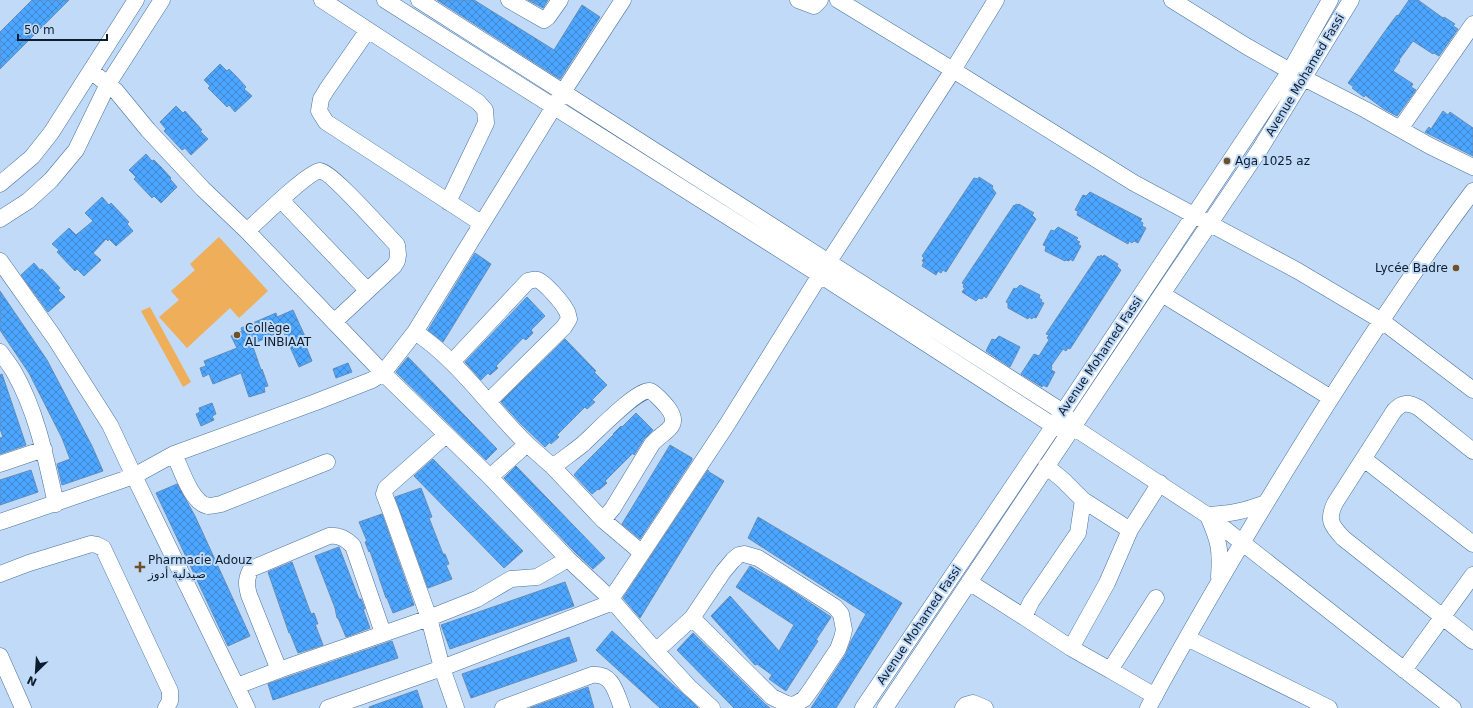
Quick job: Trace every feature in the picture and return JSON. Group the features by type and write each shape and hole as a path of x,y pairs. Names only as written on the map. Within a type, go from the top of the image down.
{"street":[{"path":"0,184 32,157 51,133 136,0"},
{"path":"0,219 28,201 51,180 76,150 108,84 162,0"},
{"path":"322,0 478,102 485,110 486,123 448,202"},
{"path":"385,0 554,107 1063,412 1069,419 1072,427 1207,515 1453,708"},
{"path":"419,0 563,92 1054,426 1065,429 1072,427"},
{"path":"509,0 544,20 548,17 560,0"},
{"path":"0,522 134,476 174,454 323,399 372,380 384,373 415,332 563,92 623,0"},
{"path":"798,0 814,6 820,0"},
{"path":"838,0 1134,183 1298,271 1382,321 1473,390"},
{"path":"328,708 442,668 612,600 728,423 824,269 953,70 996,0"},
{"path":"1172,0 1246,46 1290,71 1430,146 1473,167"},
{"name":"Avenue Mohamed Fassi","path":"863,708 1054,426 1290,71 1330,0"},
{"name":"Avenue Mohamed Fassi","path":"885,708 1072,427 1260,149 1351,0"},
{"path":"1400,129 1473,24"},
{"path":"368,30 326,89 321,99 319,111 326,122 481,223"},
{"path":"91,70 116,91 148,130 203,189 247,231 384,373 490,477 568,559 612,600 689,687 712,708"},
{"path":"247,231 315,172 321,171 326,173 359,205 397,245 399,250 397,261 394,266 334,322"},
{"path":"969,582 1071,648 1110,670 1152,702 1186,638 1242,541 1331,398 1416,268 1473,192"},
{"path":"281,200 367,290"},
{"path":"0,261 54,337 110,425 247,708"},
{"path":"452,362 528,281 533,279 538,280 561,303 566,310 569,319 564,327 488,402"},
{"path":"1162,294 1331,398"},
{"path":"415,332 452,362 512,429 553,466 603,520 642,553"},
{"path":"0,352 14,371 23,390 44,449 56,504"},
{"path":"553,466 582,445 624,406 645,392 650,391 667,407 672,419 672,425 669,430 657,438 652,444 613,508 603,520"},
{"path":"1473,451 1419,408 1412,404 1403,404 1394,411 1364,459 1332,511 1330,522 1334,529 1343,538 1473,641"},
{"path":"446,435 386,488 384,494 392,512 429,618 442,668 456,708"},
{"path":"490,477 527,444"},
{"path":"0,464 44,449"},
{"path":"174,454 193,496 207,506 220,504 327,462"},
{"path":"1364,459 1473,544"},
{"path":"1046,466 1083,500 1130,530"},
{"path":"1071,648 1107,583 1130,530 1160,483"},
{"path":"1024,617 1031,602 1078,533 1083,500"},
{"path":"1207,515 1230,514 1245,511 1266,503"},
{"path":"1207,515 1220,547 1218,583"},
{"path":"279,670 249,595 246,585 247,577 251,569 329,536 336,535 346,539 353,546 383,633"},
{"path":"0,574 29,563 91,544 102,548 170,691 170,701 166,708"},
{"path":"656,651 692,618 722,572 739,555 744,554 758,558 835,607 841,614 844,630 838,649 804,699 796,704 789,705 772,697 692,618"},
{"path":"237,686 383,633 429,618 477,599 511,580 537,577 568,559"},
{"path":"1404,670 1473,575"},
{"path":"1110,670 1156,598"},
{"path":"1186,638 1328,708"},
{"path":"1,661 23,708"},
{"path":"503,708 592,675 599,674 611,681 622,708"},
{"path":"962,708 970,703 985,708"}],"shaded area":[{"path":"219,237 268,291 239,318 230,308 187,348 159,317 179,300 171,291 195,270 190,264"},
{"path":"150,307 191,382 183,387 141,311"}],"building":[{"path":"32,0 69,0 0,69 0,32"},
{"path":"437,0 474,0 554,50 582,5 600,17 560,79"},
{"path":"528,0 548,0 543,8"},
{"path":"1409,0 1418,0 1443,18 1444,17 1455,24 1453,26 1458,29 1439,56 1434,53 1433,54 1413,41 1399,60 1400,61 1393,71 1413,84 1411,87 1416,90 1397,116 1384,109 1365,95 1364,97 1348,83"},
{"path":"220,64 227,71 229,69 236,76 246,87 244,89 252,96 235,112 229,105 227,107 208,88 210,86 204,80"},
{"path":"176,106 183,113 185,111 208,139 191,155 185,148 182,150 164,131 166,129 160,122"},
{"path":"1443,111 1448,115 1450,112 1473,128 1473,156 1425,132 1429,127 1431,129"},
{"path":"146,154 152,161 154,160 161,167 177,187 161,203 154,196 152,198 134,179 136,177 129,170"},
{"path":"979,177 993,186 992,188 996,193 946,272 943,270 941,273 938,271 936,275 922,266 924,262 922,261 924,258 922,256 974,178 978,179"},
{"path":"1090,192 1142,219 1140,221 1143,223 1142,226 1146,228 1138,243 1134,241 1132,243 1129,241 1128,244 1077,215 1078,211 1075,210 1083,195 1086,196"},
{"path":"102,197 109,205 111,203 129,222 127,224 133,231 116,246 109,239 108,241 106,239 93,253 101,260 84,276 77,269 75,271 57,252 59,250 52,244 69,228 76,235 93,221 85,213"},
{"path":"1016,204 1019,204 1034,213 1032,215 1036,219 986,298 984,296 982,299 979,298 976,301 962,292 965,288 963,287 964,284 962,283"},
{"path":"1058,227 1078,238 1076,240 1080,242 1078,244 1081,246 1073,261 1070,259 1069,261 1065,261 1045,251 1046,246 1043,245 1051,230 1054,231"},
{"path":"475,253 491,264 443,342 428,330"},
{"path":"1101,255 1102,257 1104,255 1118,264 1117,266 1121,270 1070,349 1068,348 1066,351 1063,349 1051,366 1051,370 1055,372 1047,387 1043,385 1042,387 1021,374 1034,354 1039,356 1049,340 1047,338 1049,335 1046,334 1098,256 1100,257"},
{"path":"34,263 40,270 42,269 60,288 58,290 65,297 48,312 21,275"},
{"path":"1020,285 1040,295 1039,298 1042,300 1041,302 1044,303 1036,318 1033,317 1032,319 1029,317 1028,319 1008,308 1008,303 1006,302 1014,288 1016,289"},
{"path":"0,291 47,360 92,446 103,471 62,485 57,464 70,459 62,438 29,373 0,330"},
{"path":"527,297 545,316 531,330 533,333 526,340 523,338 496,366 498,368 490,375 488,373 481,380 465,362"},
{"path":"293,310 308,343 305,344 312,361 299,367 283,331 252,344 268,386 264,387 265,392 249,397 241,373 213,384 209,374 203,377 200,368 206,366 204,361 237,348 231,336 242,331 241,328 276,313 277,317"},
{"path":"999,336 1020,347 1010,367 986,351 992,339 995,340"},
{"path":"565,339 596,371 594,372 607,385 592,400 595,402 587,409 585,407 557,435 559,437 545,447 501,402"},
{"path":"408,357 497,449 486,460 396,372"},
{"path":"348,363 352,372 336,378 333,369"},
{"path":"2,374 26,445 0,454 0,438 3,437 0,429 0,375"},
{"path":"212,403 216,414 212,416 214,420 201,426 196,414 200,412 199,408"},
{"path":"636,413 653,430 644,439 634,455 633,453 605,481 607,483 592,494 574,475 621,426 622,427"},
{"path":"670,445 692,458 692,460 640,539 622,524"},
{"path":"433,459 523,551 504,568 414,476"},
{"path":"516,466 605,558 593,569 504,478"},
{"path":"31,470 38,492 0,505 0,480"},
{"path":"708,470 724,481 640,618 623,598"},
{"path":"177,484 195,516 250,636 228,646 156,493"},
{"path":"421,488 432,517 429,518 443,554 445,554 449,564 446,565 452,579 428,588 395,497"},
{"path":"382,514 414,605 393,613 386,598 370,551 369,552 365,542 367,541 359,522"},
{"path":"758,517 902,603 836,708 811,708 846,654 851,641 866,614 748,538"},
{"path":"339,547 359,599 361,599 365,609 363,609 370,628 346,637 337,618 335,608 315,556"},
{"path":"292,562 311,614 314,613 318,624 315,624 323,645 298,653 289,633 268,572"},
{"path":"750,566 785,586 831,617 816,640 818,641 786,691 769,679 772,675 757,664 755,665 711,616 730,596 779,651 794,625 736,587"},
{"path":"565,582 574,606 450,649 441,625"},
{"path":"612,631 698,708 660,708 596,650"},
{"path":"693,633 770,708 734,708 677,650"},
{"path":"569,637 577,661 471,698 462,674"},
{"path":"392,641 398,658 273,700 268,684"},
{"path":"588,687 594,708 530,708"},
{"path":"417,690 423,708 369,708 369,707"}],"place":[{"name":"Aga 1025 az","path":"1227,161"},
{"name":"Lycée Badre","path":"1456,268"},
{"name":"Collège AL INBIAAT","path":"237,335"},
{"name":"Pharmacie Adouz صيدلية أدوز","path":"140,567"}]}
